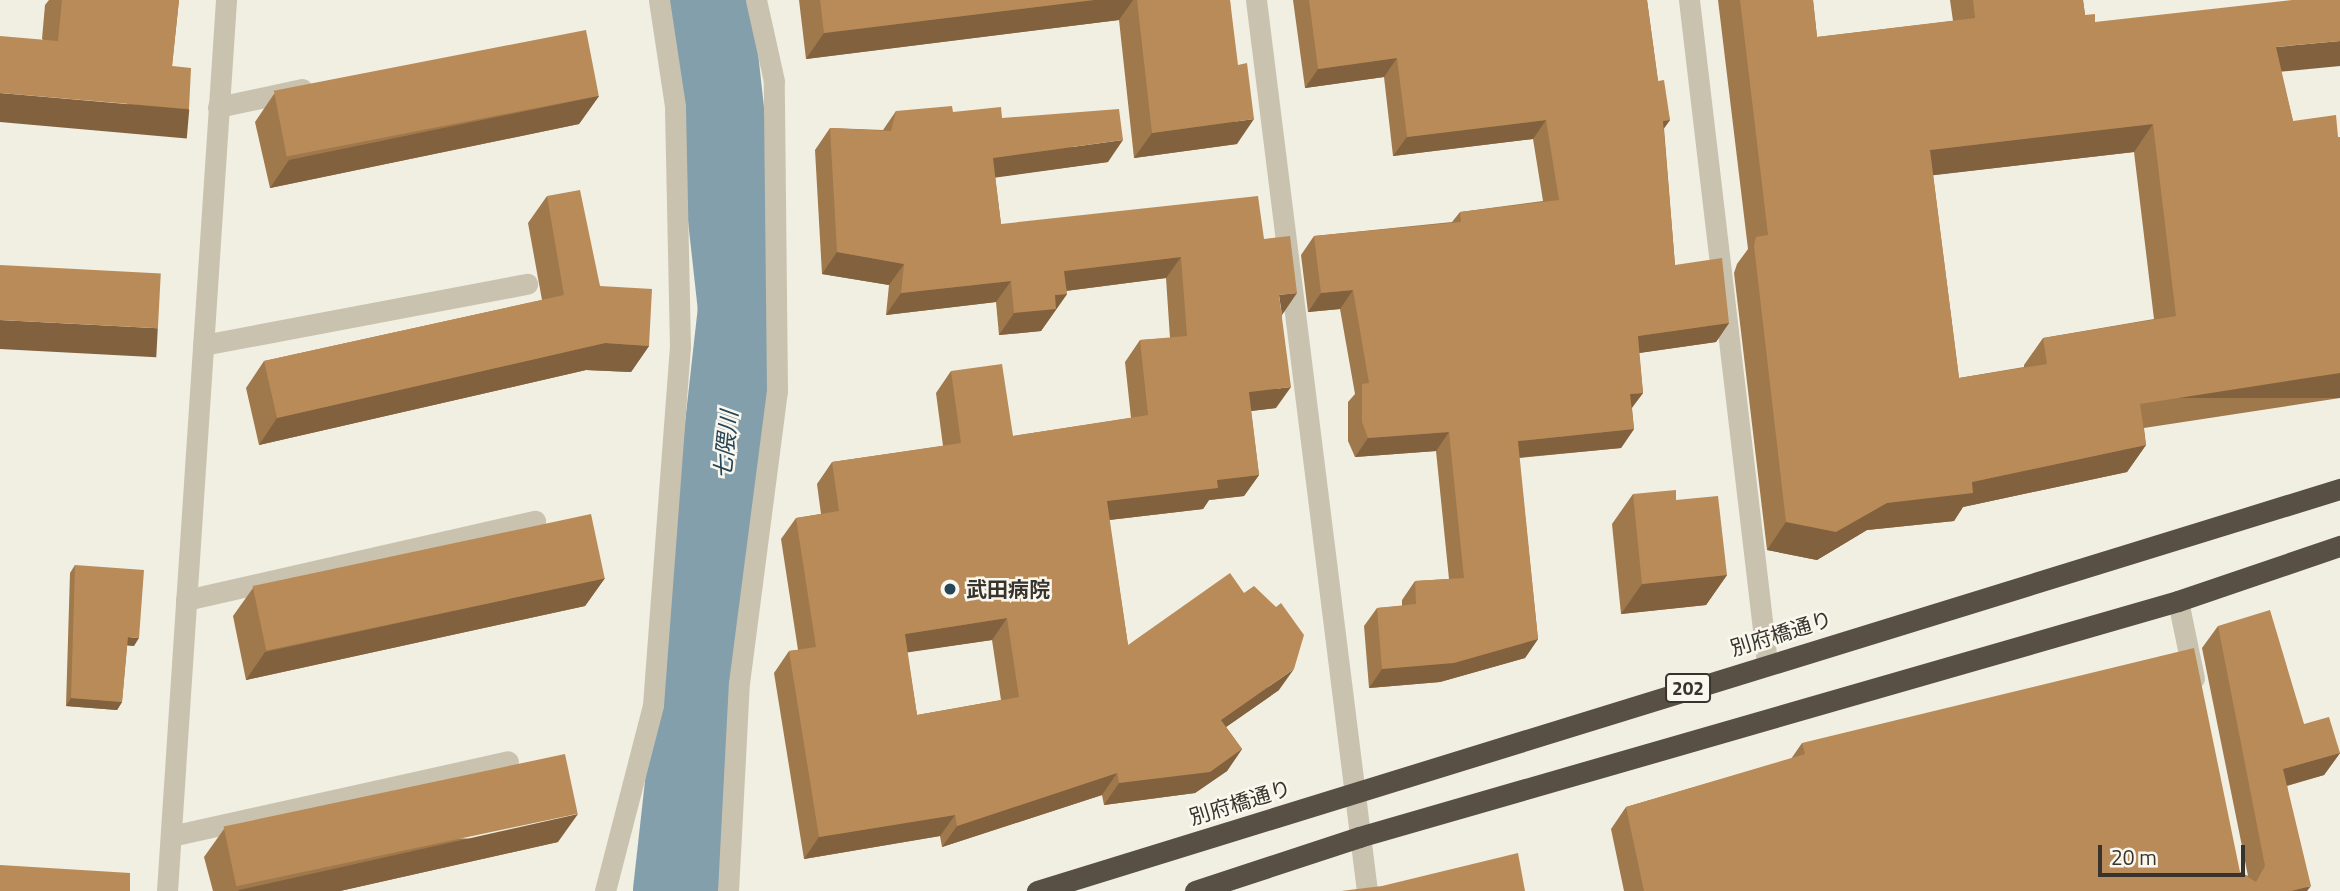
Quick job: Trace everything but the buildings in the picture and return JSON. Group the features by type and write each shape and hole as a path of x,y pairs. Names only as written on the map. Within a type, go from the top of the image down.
{"highway":[{"name":"別府橋通り","path":"1037,891 1767,663 2340,489"},
{"name":"202","path":"1195,891 1359,837 2178,601 2340,547"}],"street":[{"path":"167,891 226,0"},
{"path":"604,891 653,705 680,347 675,106 659,0"},
{"path":"728,891 739,683 777,391 774,81 756,0"},
{"path":"1256,0 1351,793 1367,891"},
{"path":"1689,0 1767,663"},
{"path":"219,107 324,85"},
{"path":"203,345 527,284"},
{"path":"186,600 535,520"},
{"path":"2178,601 2200,706"},
{"path":"171,836 508,761"}],"waterway":[{"name":"七隈川","path":"677,891 742,309 708,0"}],"place":[{"name":"武田病院","path":"950,589"}]}
